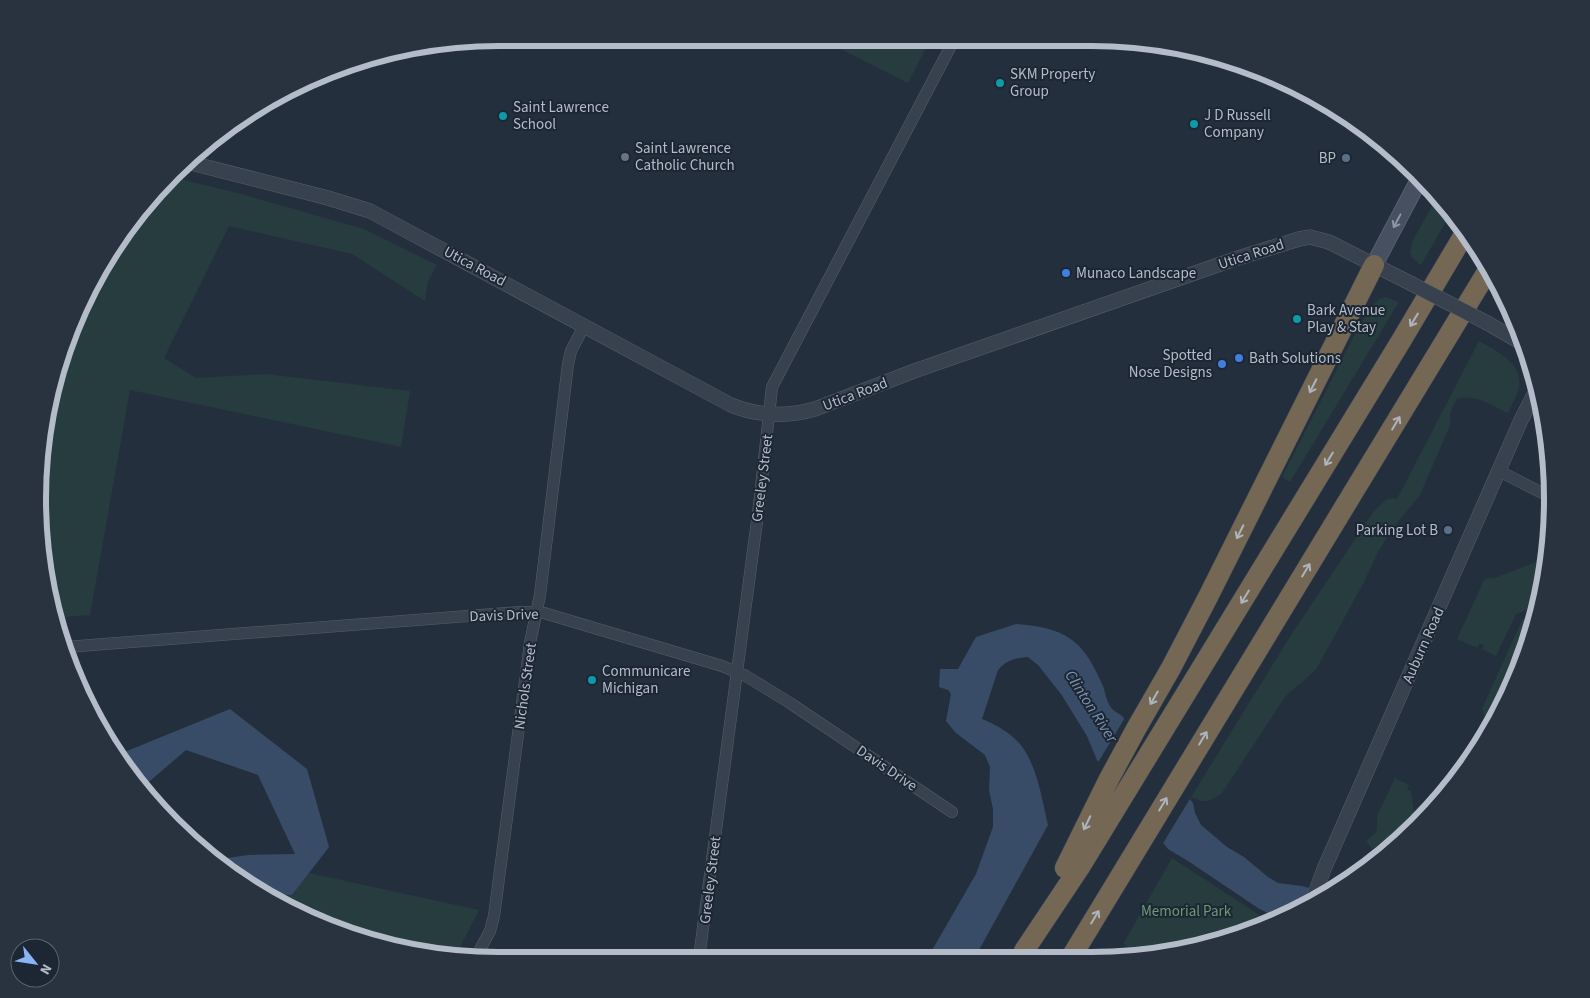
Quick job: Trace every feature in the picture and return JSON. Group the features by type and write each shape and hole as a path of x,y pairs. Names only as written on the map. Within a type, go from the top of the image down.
{"highway":[{"path":"1023,952 1080,867 1401,341 1461,239"},
{"path":"1022,952 1109,779 1208,597 1374,265"},
{"path":"1074,952 1485,276"}],"main road":[{"path":"1374,265 1416,185"}],"street":[{"name":"Greeley Street","path":"701,952 760,498 771,392 777,377 951,46"},
{"name":"Utica Road","path":"195,164 370,211 731,405 754,412 769,414 790,414 815,409 917,370 1299,238 1310,237 1328,242 1514,338"},
{"name":"Nichols Street","path":"479,951 490,931 494,916 530,644 541,585 568,364 575,341 584,326"},
{"name":"Auburn Road","path":"1316,892 1324,869 1532,399"},
{"path":"1499,471 1544,494"},
{"name":"Davis Drive","path":"71,647 536,612 602,630 738,672 790,703 952,812"}],"green space":[{"path":"835,46 927,46 908,83"},
{"path":"179,179 241,194 364,229 437,265 428,281 425,301 352,254 229,226 164,358 196,378 266,374 410,391 401,447 130,390 90,615 62,617 50,558 47,529 47,469 55,411 70,353 93,299 123,247 140,223"},
{"path":"1434,203 1447,220 1421,265 1412,258 1410,252 1413,240"},
{"path":"1385,297 1399,302 1290,482 1282,477 1361,322 1375,303"},
{"path":"1479,341 1509,360 1518,373 1518,391 1508,413 1477,399 1457,399 1451,413 1451,423 1420,495 1393,528 1378,552 1364,582 1317,668 1285,697 1222,793 1207,801 1200,801 1191,797 1291,635 1372,514 1386,500 1397,499"},
{"path":"1540,561 1530,609 1516,614 1496,656 1482,649 1484,645 1480,643 1477,648 1457,639 1484,580 1491,577 1492,579"},
{"path":"1527,618 1520,645 1497,699 1486,720 1482,709 1522,620"},
{"path":"1395,778 1409,785 1407,789 1411,791 1414,814 1417,813 1377,850 1375,847 1372,849 1366,841 1375,834 1377,816"},
{"name":"Memorial Park","path":"1172,858 1264,917 1237,928 1179,943 1132,950 1123,944"},
{"path":"309,873 479,910 459,950 411,943 353,928 279,894 292,895"}],"water":[{"name":"Clinton River","path":"1016,624 1047,629 1070,638 1079,646 1095,668 1111,707 1122,716 1193,803 1195,813 1201,825 1227,847 1244,857 1278,883 1318,890 1270,914 1168,849 1097,760 1087,736 1061,694 1038,665 1028,657 1019,658 1008,662 998,670 982,719 1005,731 1023,748 1036,775 1048,825 978,952 931,952 976,874 993,827 993,809 989,790 990,767 985,755 956,733 946,721 951,694 948,690 939,687 940,669 958,669 976,637"},
{"path":"230,709 307,769 329,847 292,895 279,894 224,858 248,855 295,854 258,775 186,750 147,783 124,753"}],"pier":[{"path":"1126,716 1191,797 1162,845 1097,764"}],"place":[{"name":"SKM Property Group","path":"1000,83"},
{"name":"Saint Lawrence School","path":"503,116"},
{"name":"J D Russell Company","path":"1194,124"},
{"name":"Saint Lawrence Catholic Church","path":"625,157"},
{"name":"BP","path":"1346,158"},
{"name":"Munaco Landscape","path":"1066,273"},
{"name":"Bark Avenue Play & Stay","path":"1297,319"},
{"name":"Bath Solutions","path":"1239,358"},
{"name":"Spotted Nose Designs","path":"1222,364"},
{"name":"Parking Lot B","path":"1448,530"},
{"name":"Communicare Michigan","path":"592,680"}]}
